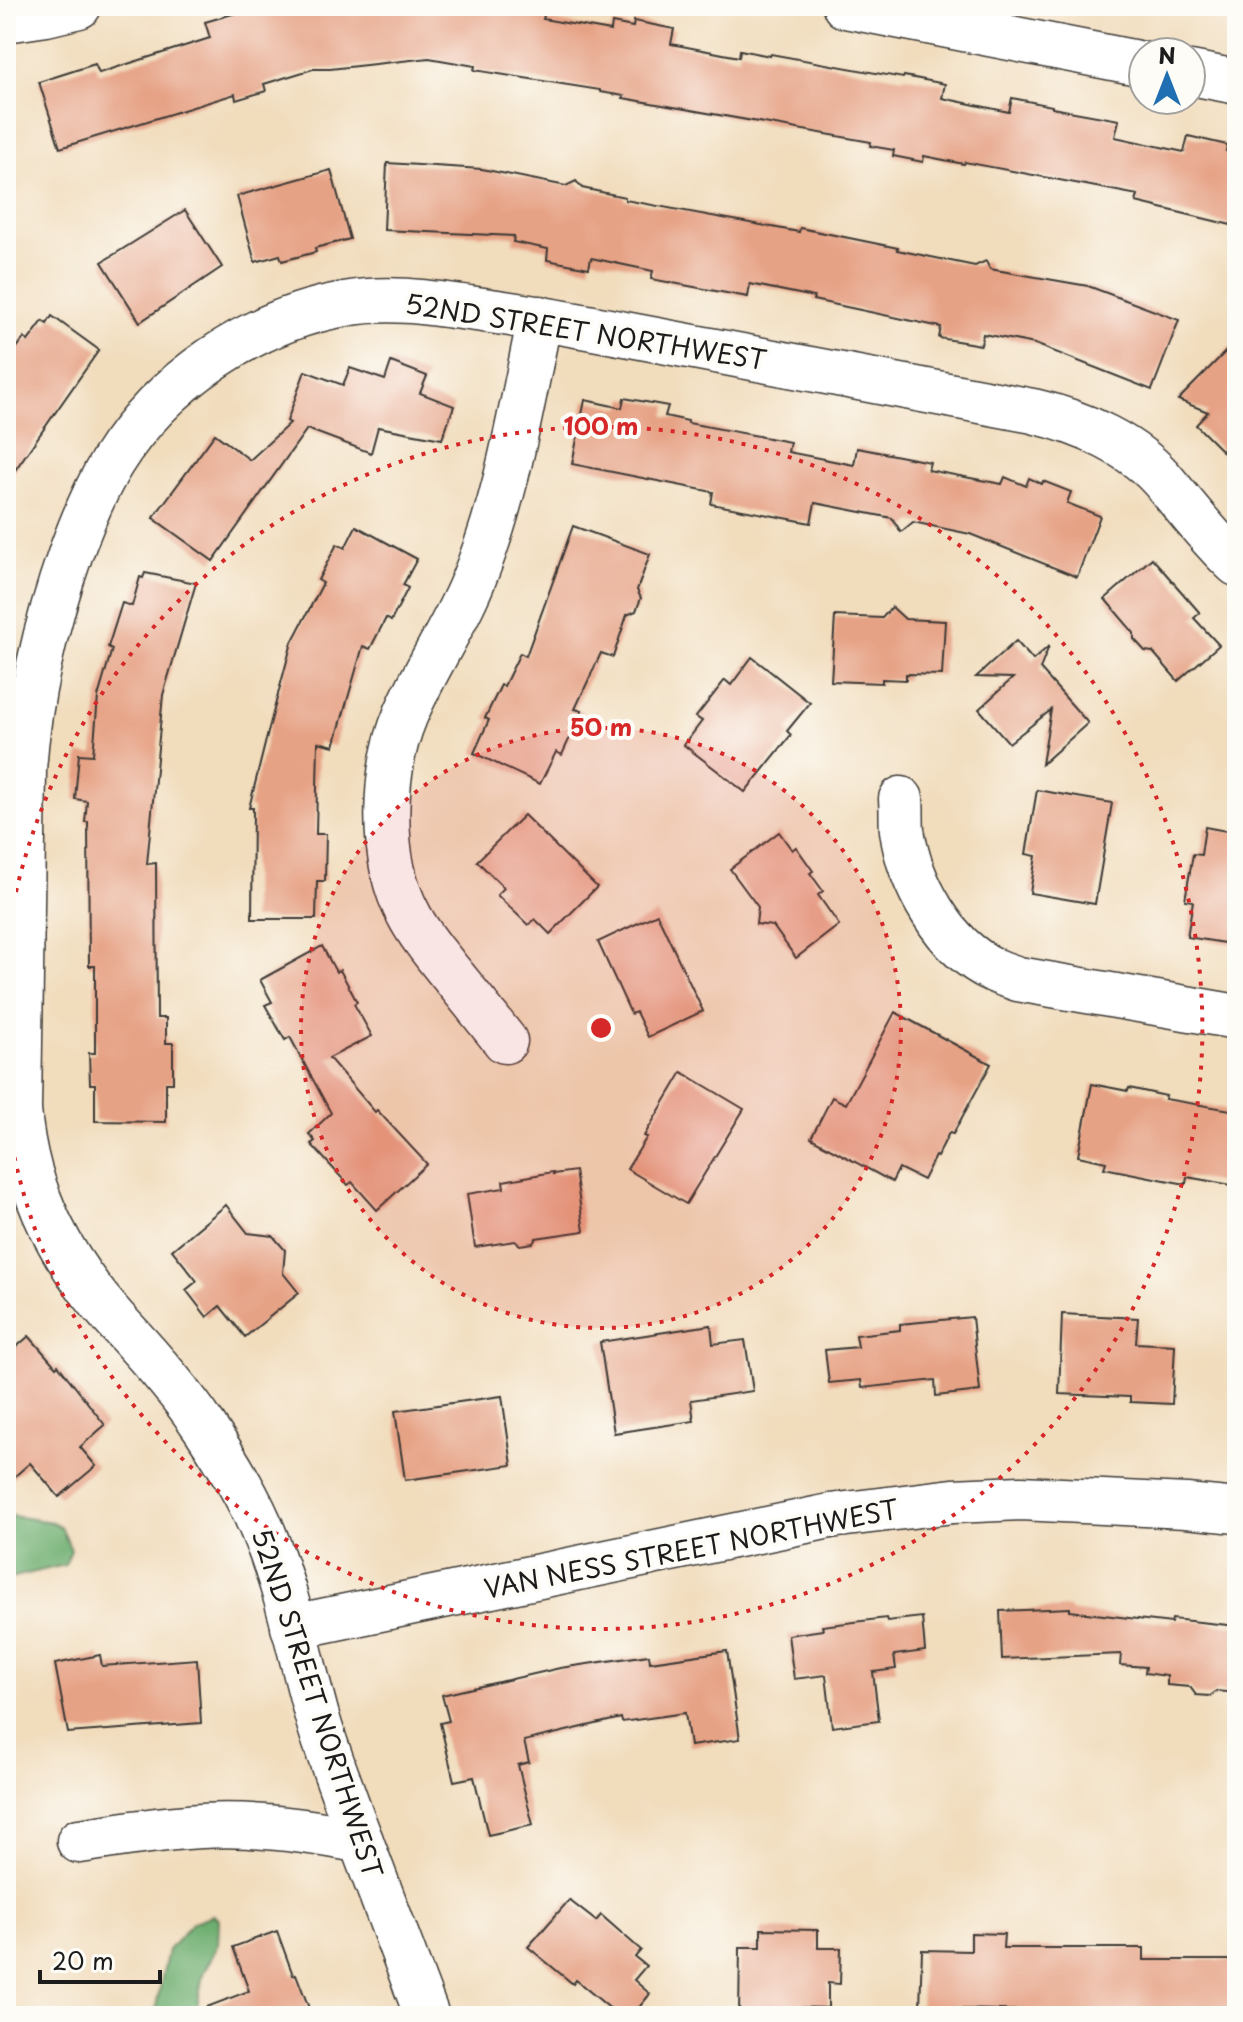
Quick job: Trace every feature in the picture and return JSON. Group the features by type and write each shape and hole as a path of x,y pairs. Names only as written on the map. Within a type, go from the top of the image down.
{"street":[{"path":"6,20 79,6"},
{"path":"845,6 1127,61"},
{"path":"1207,76 1237,82"},
{"name":"52ND STREET NORTHWEST","path":"427,2016 318,1721 293,1627 256,1515 204,1426 173,1383 119,1324 80,1275 39,1203 27,1164 19,1110 24,770 33,690 59,586 77,535 105,474 136,428 183,381 225,350 271,326 319,309 396,299 417,300 540,318 1033,411 1077,424 1118,444 1143,462 1166,483 1193,519 1237,564"},
{"path":"505,1041 421,936 407,913 391,859 387,802 393,759 404,717 472,585 488,542 507,476 540,318"},
{"path":"901,799 902,829 918,886 948,933 992,970 1018,979 1237,1017"},
{"name":"VAN NESS STREET NORTHWEST","path":"293,1627 830,1516 905,1506 1021,1498 1237,1511"},
{"path":"79,1841 205,1825 262,1826 361,1841"}],"green space":[{"path":"6,1515 52,1522 62,1529 71,1550 65,1565 6,1579"},
{"path":"213,1915 219,1920 218,1944 203,1974 196,2016 154,2016 168,1950 193,1922"}],"building":[{"path":"358,6 511,6 545,12 543,19 611,31 612,23 633,27 634,21 674,29 671,44 739,57 740,50 771,54 945,84 942,98 1009,112 1012,98 1119,120 1115,137 1184,152 1188,136 1227,145 1226,151 1237,154 1237,197 1231,225 1136,202 1138,195 965,162 924,156 923,162 893,156 894,150 870,146 871,142 623,98 600,90 474,70 475,66 429,58 313,69 264,84 266,91 236,100 235,94 60,148 39,82 95,64 99,73 210,38 205,22 243,11 263,7 269,16"},
{"path":"387,163 482,169 566,186 576,181 582,188 625,197 625,200 799,232 800,228 975,266 986,261 990,269 1088,286 1179,320 1152,390 1035,344 983,334 981,345 939,338 941,327 813,300 814,297 750,284 748,297 651,279 653,271 591,258 589,268 547,260 548,249 513,242 514,236 384,230"},
{"path":"331,170 350,239 282,261 280,255 255,262 237,196"},
{"path":"185,210 222,267 140,322 102,262"},
{"path":"52,316 99,350 6,483 6,363 24,338 28,341 43,321 47,324"},
{"path":"1237,340 1237,466 1196,425 1208,412 1178,400"},
{"path":"391,362 427,376 420,393 454,406 442,439 378,427 371,453 307,429 213,561 153,518 215,434 250,460 290,423 287,421 305,371 343,385 350,368 385,380"},
{"path":"624,398 668,406 665,416 688,423 790,442 788,452 854,465 857,448 930,462 928,470 1002,484 1005,477 1026,486 1029,478 1042,484 1043,481 1071,492 1067,503 1100,516 1077,577 970,534 913,522 901,532 892,518 815,503 811,523 711,504 713,492 572,464 585,400 622,408"},
{"path":"356,526 417,559 403,585 408,588 391,621 386,618 370,649 363,646 334,746 318,742 316,834 326,834 325,881 317,881 316,919 252,919 253,808 249,808 269,728 292,642 323,583 318,580 337,544 345,548"},
{"path":"573,526 650,554 637,590 641,598 636,611 627,615 613,657 601,653 575,709 582,711 562,755 556,752 540,784 474,753 489,720 485,718 501,685 504,686 520,653 526,656"},
{"path":"1152,558 1200,613 1194,618 1219,645 1178,681 1153,652 1145,651 1134,639 1134,633 1105,599"},
{"path":"145,573 196,583 163,695 147,864 156,863 157,1018 166,1018 166,1043 173,1043 173,1083 166,1083 166,1122 95,1121 95,1084 90,1084 89,1053 95,1053 95,966 89,966 87,801 75,799 79,754 93,755 98,697 112,649 108,647 122,603 132,606 140,577 143,578"},
{"path":"892,607 905,619 945,621 942,675 906,674 906,680 882,679 882,683 831,681 835,616 882,618"},
{"path":"1016,641 1033,660 1049,646 1040,669 1088,723 1042,764 1051,710 1009,743 979,709 1013,678 976,677"},
{"path":"752,657 810,703 787,731 791,735 745,792 684,745 702,721 696,717 725,680 731,685"},
{"path":"1037,790 1112,803 1095,904 1030,893 1036,856 1026,854"},
{"path":"524,815 597,887 550,934 535,919 528,925 497,895 504,888 477,861"},
{"path":"1205,827 1237,833 1237,945 1187,937 1193,901 1185,900 1193,854 1201,855"},
{"path":"779,832 792,850 796,847 813,871 810,873 823,891 818,895 839,925 796,958 773,926 756,924 758,907 730,869"},
{"path":"657,914 703,1011 648,1037 636,1012 631,1014 598,942"},
{"path":"322,946 336,972 340,970 372,1036 329,1058 375,1112 377,1110 427,1164 377,1210 352,1182 348,1185 311,1144 315,1141 309,1134 331,1113 290,1037 285,1040 265,1005 272,1002 260,980"},
{"path":"895,1012 991,1064 953,1134 949,1133 923,1180 899,1168 892,1182 811,1138 832,1097 846,1104"},
{"path":"682,1072 744,1109 686,1204 627,1169"},
{"path":"1092,1084 1128,1091 1129,1088 1166,1096 1165,1099 1237,1111 1237,1186 1187,1177 1186,1184 1175,1182 1104,1168 1106,1162 1078,1156"},
{"path":"575,1171 584,1231 536,1238 533,1243 520,1245 515,1241 475,1247 467,1194 504,1188 503,1181"},
{"path":"226,1205 248,1233 273,1236 285,1250 283,1273 299,1293 245,1337 220,1306 207,1317 186,1290 197,1281 172,1250"},
{"path":"1062,1314 1138,1318 1136,1343 1175,1345 1172,1404 1130,1402 1130,1397 1059,1394"},
{"path":"972,1317 980,1391 936,1396 935,1380 862,1388 861,1380 829,1383 825,1350 858,1347 856,1335 900,1330 900,1324"},
{"path":"711,1325 713,1344 745,1340 753,1391 691,1400 694,1421 614,1433 600,1342"},
{"path":"29,1336 56,1367 58,1365 105,1425 80,1447 96,1466 59,1497 30,1463 6,1484 6,1356"},
{"path":"502,1396 512,1465 405,1480 395,1411"},
{"path":"1070,1608 1070,1611 1171,1623 1172,1619 1237,1626 1237,1693 1217,1691 1210,1696 1196,1695 1190,1687 1167,1685 1167,1676 1145,1673 1146,1667 1120,1665 1121,1654 1002,1659 1000,1611"},
{"path":"922,1617 925,1651 894,1655 896,1669 873,1672 879,1721 832,1727 826,1675 794,1679 788,1635 823,1630 822,1626"},
{"path":"727,1651 740,1739 690,1746 685,1713 622,1722 621,1718 524,1741 529,1762 518,1765 533,1825 488,1835 474,1777 454,1781 440,1723 449,1721 442,1695 560,1668 649,1655 650,1662"},
{"path":"100,1655 102,1666 197,1659 201,1723 68,1733 55,1664"},
{"path":"569,1900 596,1921 601,1915 641,1950 635,1957 646,1966 634,1980 650,1994 632,2016 619,2016 576,1980 573,1984 528,1947"},
{"path":"761,1929 818,1930 818,1948 841,1948 840,1984 828,1983 828,2008 786,2007 786,2016 739,2016 740,1947 761,1947"},
{"path":"277,1931 312,2016 192,2016 191,2013 249,1991 233,1947"},
{"path":"971,1933 1004,1934 1003,1948 1144,1948 1144,1960 1237,1960 1237,2016 1041,2016 1041,2011 920,2008 922,1950 971,1951"}]}
